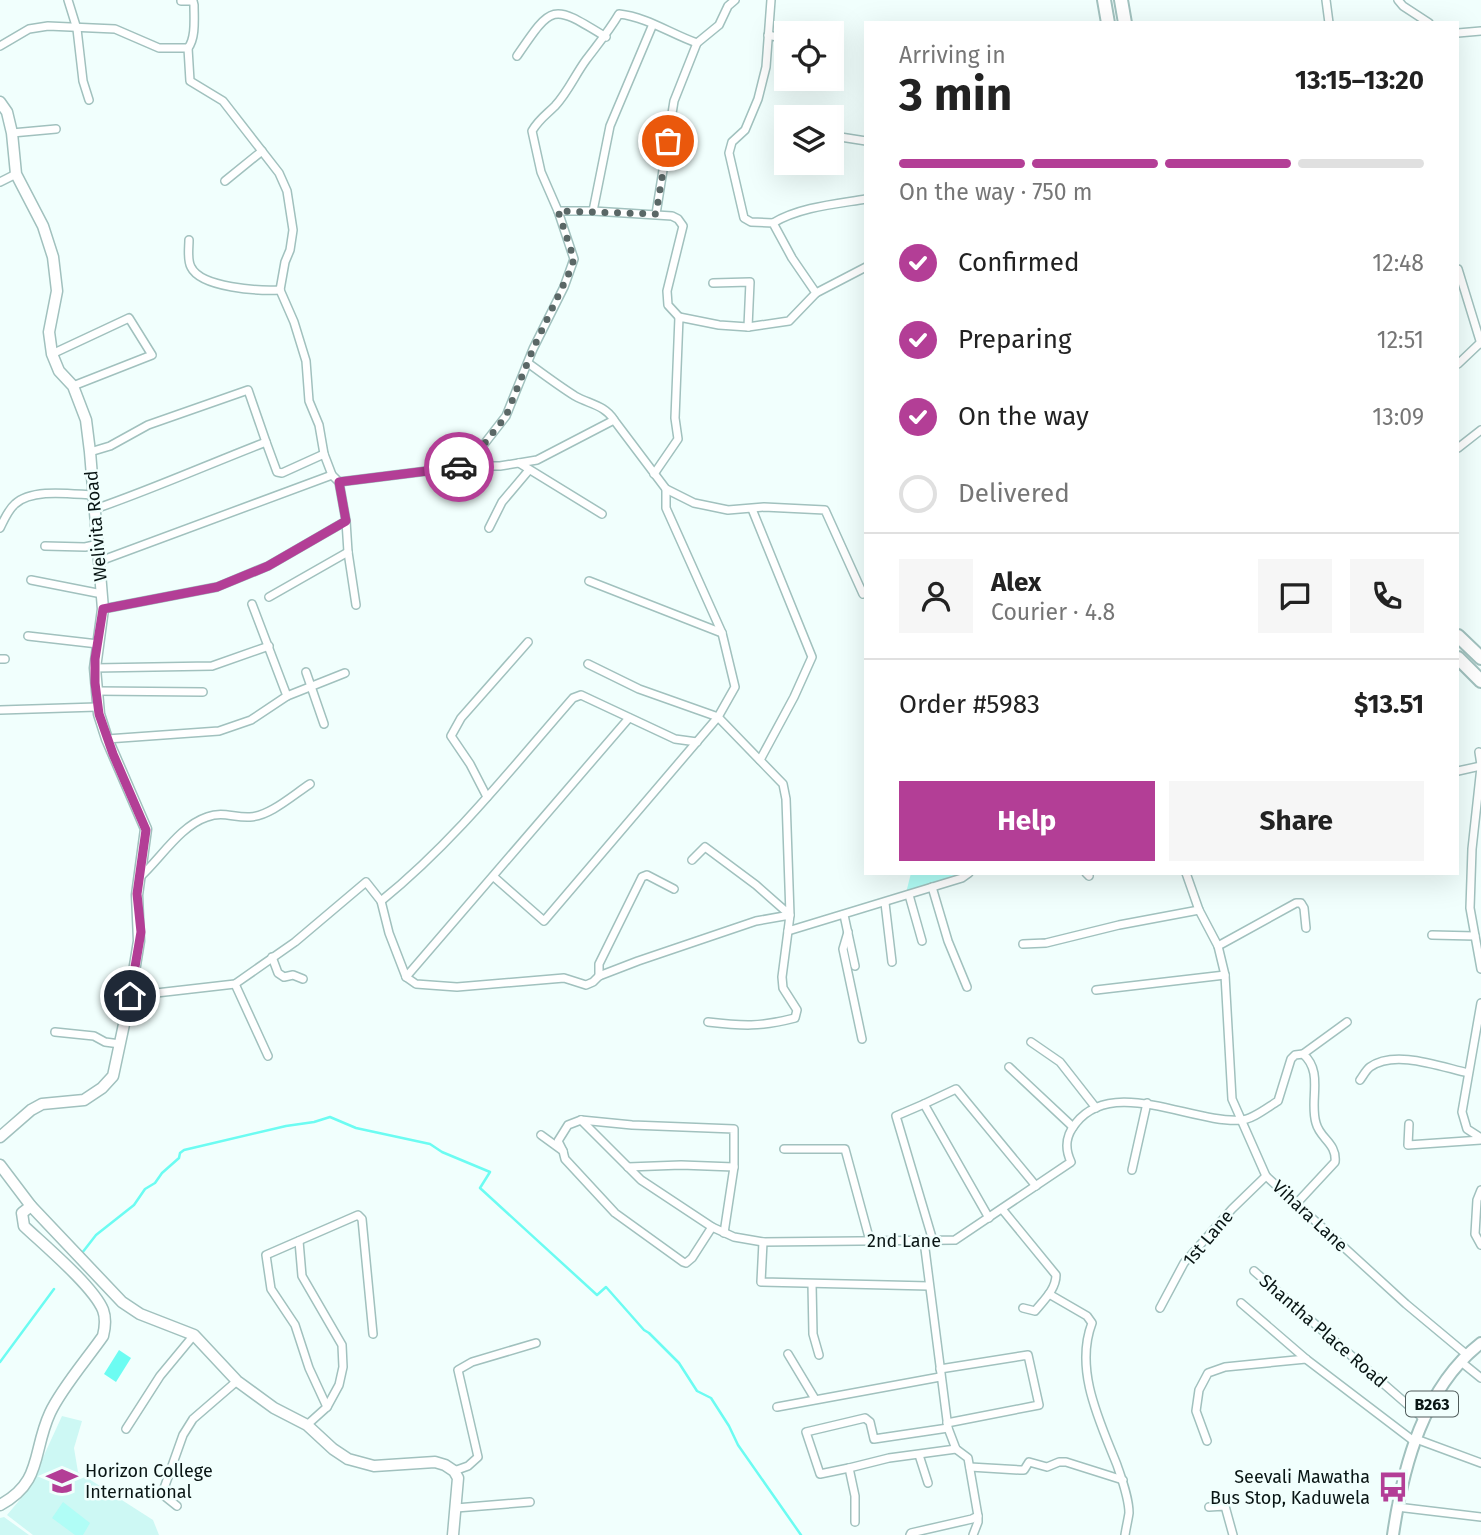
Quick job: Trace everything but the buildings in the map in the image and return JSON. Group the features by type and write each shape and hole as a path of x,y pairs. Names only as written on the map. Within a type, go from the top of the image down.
{"highway":[{"path":"1104,0 1108,21"},
{"path":"1121,2 1125,21"},
{"path":"1459,637 1481,658"},
{"path":"1459,659 1481,681"}],"main road":[{"name":"B263","path":"1392,1535 1397,1507 1424,1419 1437,1392 1463,1357 1481,1343"}],"street":[{"path":"68,0 78,29 83,80 89,100"},
{"path":"656,214 674,102 697,43 719,24 728,6 735,0"},
{"path":"771,0 766,67 758,99 745,130 732,142 729,153 744,218 751,222 773,223 783,217 826,206 864,200"},
{"path":"1326,0 1329,21"},
{"path":"1398,0 1426,21"},
{"path":"181,1 193,1 194,5 193,39 188,48 190,81 223,101 285,184 293,230 280,290 294,322 306,361 309,401 319,425 324,454 332,475 339,482 356,605"},
{"path":"517,56 540,21 550,15 562,13 572,16 606,37"},
{"path":"467,466 506,416 574,259 541,172 532,131 540,118 554,107 578,76 585,61 606,37 619,14 635,16 697,43"},
{"path":"593,211 610,127 653,24"},
{"path":"0,46 35,26 115,29 159,48 188,48"},
{"path":"1459,33 1481,31"},
{"path":"768,35 774,36"},
{"path":"0,102 7,112 12,133 16,174 43,226 53,257 57,291 50,332 52,354 129,318 152,355 73,386"},
{"path":"12,133 56,129"},
{"path":"844,138 864,141"},
{"path":"225,180 262,151"},
{"path":"0,182 16,174"},
{"path":"558,211 656,214 678,219 683,226 667,290 668,305 679,317 719,325 748,327 789,321 816,293 864,268"},
{"path":"773,223 792,258 816,293"},
{"path":"189,240 190,266 206,281 261,291 280,290"},
{"path":"1459,272 1480,344 1459,363"},
{"path":"713,283 750,282 748,327"},
{"path":"654,474 678,439 675,418 679,317"},
{"name":"Welivita Road","path":"0,1137 42,1104 74,1102 94,1095 113,1076 141,932 137,894 145,824 129,795 97,706 95,668 103,609 90,452 83,409 73,386 59,372 52,354"},
{"path":"528,363 578,398 609,412 666,489 694,503 728,510 764,507 824,510 863,594"},
{"path":"90,452 110,446 148,425 248,390 277,472 282,473 324,454"},
{"path":"339,482 467,466 500,467 537,460 614,420"},
{"path":"1459,447 1481,430"},
{"path":"95,509 142,493 266,442"},
{"path":"519,463 602,514"},
{"path":"489,528 502,502 529,470"},
{"path":"100,561 332,475"},
{"path":"494,877 544,921 718,717 735,687 722,633 666,508 666,489"},
{"path":"0,528 9,510 22,499 46,493 93,495"},
{"path":"752,509 812,657 760,760"},
{"path":"103,609 217,587 268,566 346,521"},
{"path":"45,546 99,544"},
{"path":"269,597 348,552"},
{"path":"32,580 102,594"},
{"path":"589,581 722,633"},
{"path":"252,604 288,696"},
{"path":"28,636 98,644"},
{"path":"487,797 470,764 451,736 461,718 528,642"},
{"path":"95,668 212,666 269,646"},
{"path":"588,664 639,689 718,717 783,783 786,799 790,915 782,977 783,988 797,1010 795,1018 765,1026 747,1027 708,1022"},
{"path":"306,672 324,723"},
{"path":"107,739 219,731 251,720 288,696 345,673"},
{"path":"96,691 203,692"},
{"path":"381,901 413,875 458,831 573,698 581,695 676,739 696,742"},
{"path":"0,710 97,706"},
{"path":"405,976 494,877 629,718"},
{"path":"1479,752 1481,766 1470,908 1481,968"},
{"path":"1459,771 1481,766"},
{"path":"139,878 191,825 205,817 221,813 246,818 260,816 310,783"},
{"path":"692,860 705,846 790,915"},
{"path":"1471,874 1481,873"},
{"path":"599,976 599,964 642,877 647,875 674,889"},
{"path":"788,931 885,903 966,875"},
{"name":"Vihara Lane","path":"1187,875 1199,909 1218,946 1225,975 1231,1099 1266,1176 1463,1357 1481,1378"},
{"path":"130,996 234,984 295,942 366,881 381,901 388,933 405,976 416,984 457,987 564,978 586,985 599,976 638,961 756,921 790,915"},
{"path":"932,887 948,941 967,988"},
{"path":"909,895 922,941"},
{"path":"885,903 892,961"},
{"path":"1218,946 1296,903 1304,908 1306,928"},
{"path":"1023,944 1046,943 1199,909"},
{"path":"844,915 855,967"},
{"path":"848,932 843,949 862,1040"},
{"path":"1432,935 1475,936"},
{"path":"272,957 278,973 284,977 293,975 303,979"},
{"path":"1096,990 1225,975"},
{"path":"234,984 268,1056"},
{"path":"1481,1003 1462,1112 1467,1129 1481,1140"},
{"path":"1009,1068 1073,1127 1081,1117 1096,1108 1119,1103 1147,1103 1193,1115 1243,1121 1278,1101 1291,1059 1295,1055 1303,1054 1347,1022"},
{"path":"55,1032 94,1036 120,1044"},
{"path":"1031,1042 1060,1062 1096,1108"},
{"path":"1296,1204 1335,1162 1336,1156 1332,1144 1316,1125 1314,1069 1311,1061 1303,1054"},
{"path":"1360,1080 1371,1067 1406,1058 1468,1073"},
{"path":"973,1535 978,1516 968,1458 956,1449 947,1425 929,1286 929,1241 896,1116 956,1089 1036,1186"},
{"path":"1132,1170 1147,1103"},
{"path":"924,1104 989,1218"},
{"path":"712,1227 692,1258 686,1263 683,1262 615,1213 565,1159 558,1142 568,1125 581,1120 734,1129 734,1167 724,1233"},
{"name":"2nd Lane","path":"581,1120 641,1180 712,1227 734,1237 762,1242 955,1240 1071,1162 1066,1150 1069,1132 1073,1127"},
{"path":"1409,1124 1408,1146 1481,1140"},
{"path":"541,1135 563,1151"},
{"path":"784,1149 845,1149 870,1241"},
{"path":"0,1165 32,1206 122,1302 140,1314 194,1335 237,1381 274,1408 307,1424 333,1449 362,1464 374,1466 435,1462 454,1471 458,1478 453,1535"},
{"path":"628,1167 734,1167"},
{"name":"1st Lane","path":"1160,1308 1184,1263 1232,1209 1266,1176"},
{"path":"1481,1190 1477,1200 1475,1234 1481,1245"},
{"path":"0,1505 16,1497 30,1480 40,1439 51,1411 103,1336 106,1327 103,1310 90,1291 23,1223 22,1213 32,1206"},
{"path":"1002,1209 1056,1275 1056,1282 1035,1311 1023,1308"},
{"path":"327,1407 309,1368 295,1325 271,1289 265,1255 358,1215 362,1219 373,1334"},
{"path":"299,1241 302,1276 342,1345 343,1367 327,1407 307,1424"},
{"path":"762,1242 761,1282 929,1286"},
{"name":"Shantha Place Road","path":"1254,1270 1424,1419"},
{"path":"812,1284 813,1334 819,1356"},
{"path":"1049,1294 1087,1317 1092,1323 1086,1338 1087,1374 1093,1401 1122,1480 1129,1512 1125,1535"},
{"path":"1241,1303 1306,1359 1416,1441 1481,1463"},
{"path":"126,1429 160,1376 194,1335"},
{"path":"454,1471 478,1457 458,1370 471,1362 536,1343"},
{"path":"788,1354 815,1399"},
{"path":"777,1408 1028,1354 1039,1405 874,1439 870,1422 865,1418 806,1432 820,1475 889,1458 956,1449"},
{"path":"1207,1441 1196,1411 1199,1390 1208,1373 1225,1367 1306,1359"},
{"path":"177,1506 162,1494 183,1436 193,1419 237,1381"},
{"path":"919,1455 928,1483"},
{"path":"970,1467 1024,1470 1029,1462 1047,1467 1066,1462 1122,1480"},
{"path":"849,1468 855,1496 855,1522"},
{"path":"456,1508 530,1502"},
{"path":"1209,1507 1225,1506 1233,1535"},
{"path":"1397,1507 1481,1517"},
{"path":"910,1535 978,1516"}],"shaded area":[{"path":"910,875 957,875 906,893"},
{"path":"119,1350 131,1358 116,1382 104,1374"},
{"name":"Horizon College International","path":"62,1416 82,1421 74,1448 78,1472 153,1520 159,1535 33,1535 7,1515 28,1490"},
{"path":"63,1502 90,1523 83,1535 75,1535 52,1518"},
{"path":"4,1517 29,1535 0,1535 0,1518"}],"waterway":[{"path":"82,1253 96,1235 134,1205 145,1189 155,1183 184,1150 330,1117 356,1128 430,1144 442,1152 490,1172 480,1188 597,1295 606,1287 644,1330 679,1363 697,1391 711,1398 738,1445 801,1535"},
{"path":"0,1362 54,1289"}],"way so far":[{"path":"459,467 467,466 506,416 533,349 564,287 574,259 558,211 656,214 668,141"}],"place":[{"name":"Horizon College International","path":"62,1481"},
{"name":"Seevali Mawatha Bus Stop, Kaduwela","path":"1393,1487"}],"route":[{"path":"130,996 141,932 137,894 146,830 129,795 99,714 95,659 103,609 217,587 268,566 346,521 339,482 459,467"}]}
